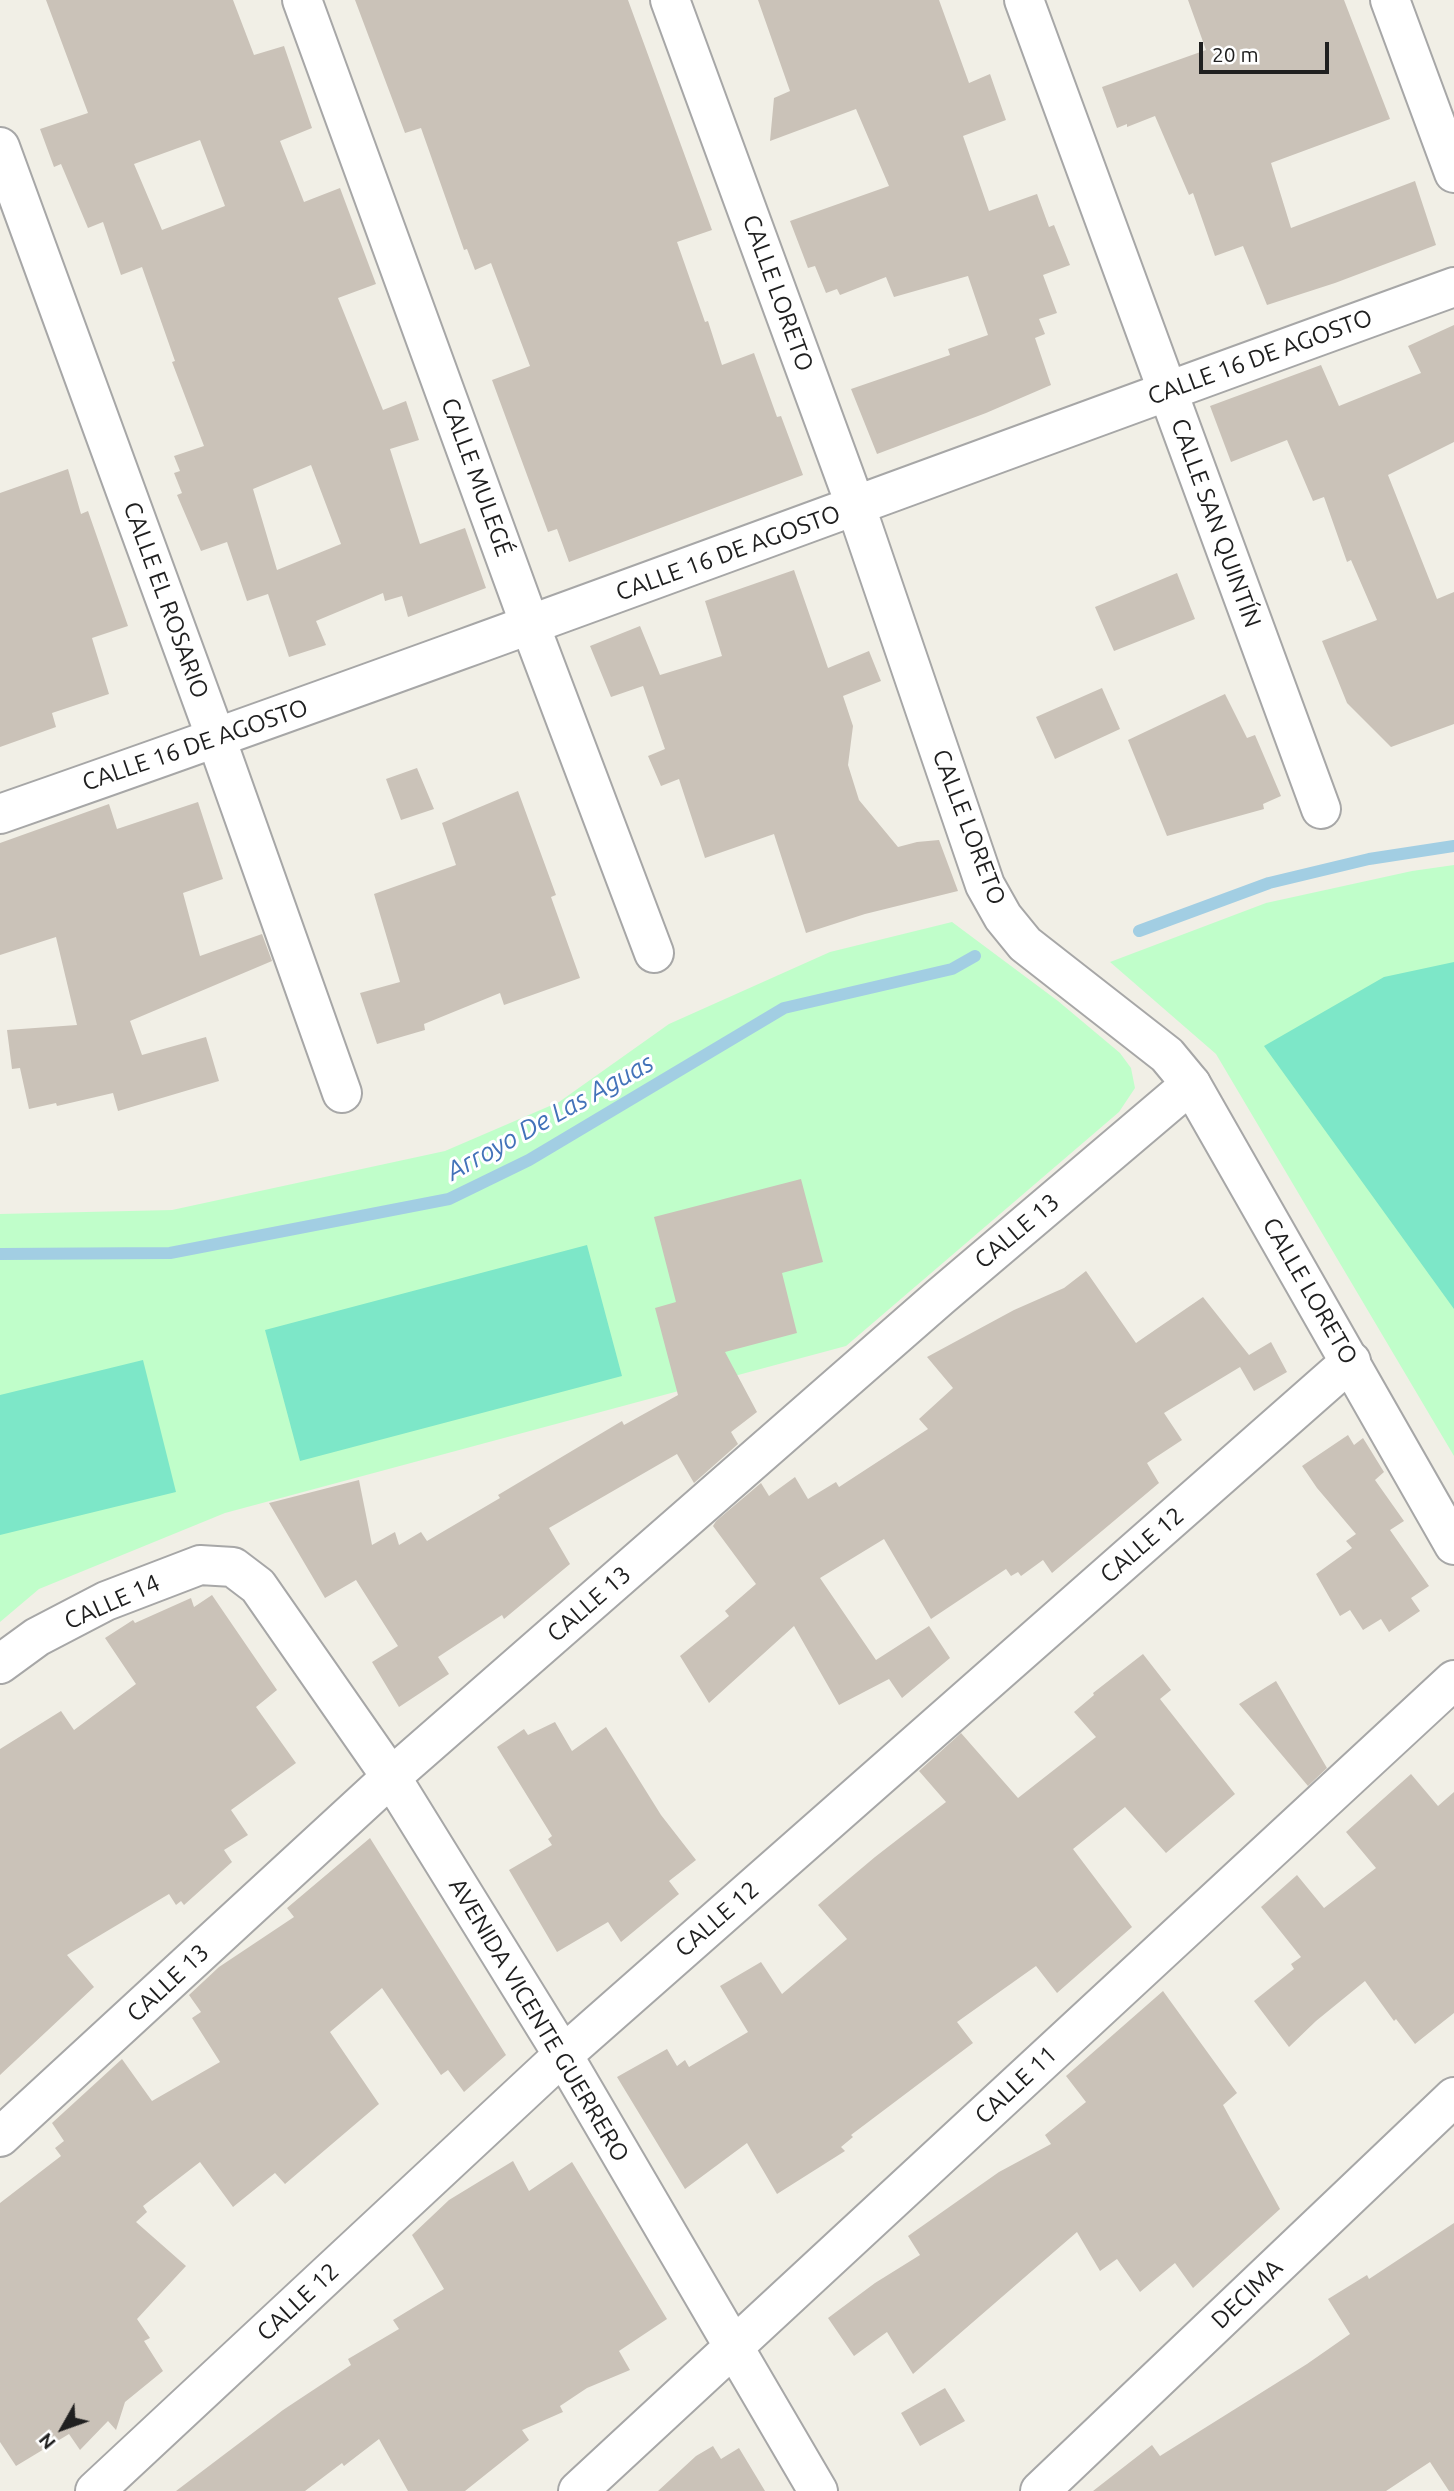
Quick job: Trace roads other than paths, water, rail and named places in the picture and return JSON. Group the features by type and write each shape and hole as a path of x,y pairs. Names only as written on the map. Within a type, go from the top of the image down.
{"street":[{"name":"CALLE MULEGÉ","path":"302,0 530,625 654,953"},
{"name":"CALLE LORETO","path":"670,0 856,507 985,885 1003,917 1025,944 1167,1055 1191,1084 1454,1545"},
{"name":"CALLE SAN QUINTÍN","path":"1024,0 1321,808"},
{"path":"1390,0 1454,173"},
{"name":"CALLE EL ROSARIO","path":"0,148 216,738 342,1093"},
{"name":"CALLE 16 DE AGOSTO","path":"0,814 856,507 1454,287"},
{"name":"CALLE 13","path":"0,2137 391,1777 940,1297 1191,1084"},
{"name":"CALLE 12","path":"95,2491 563,2055 1351,1361"},
{"name":"CALLE 14","path":"0,1664 37,1637 106,1601 200,1565 233,1567"},
{"name":"AVENIDA VICENTE GUERRERO","path":"233,1567 258,1586 391,1777 563,2055 818,2491"},
{"name":"CALLE 11","path":"578,2491 1454,1680"},
{"name":"DECIMA","path":"1040,2491 1454,2097"}],"waterway":[{"name":"Arroyo De Las Aguas","path":"1139,931 1269,883 1369,859 1454,846"},
{"name":"Arroyo De Las Aguas","path":"0,1254 170,1253 449,1199 529,1160 784,1008 952,969 975,956"}]}
